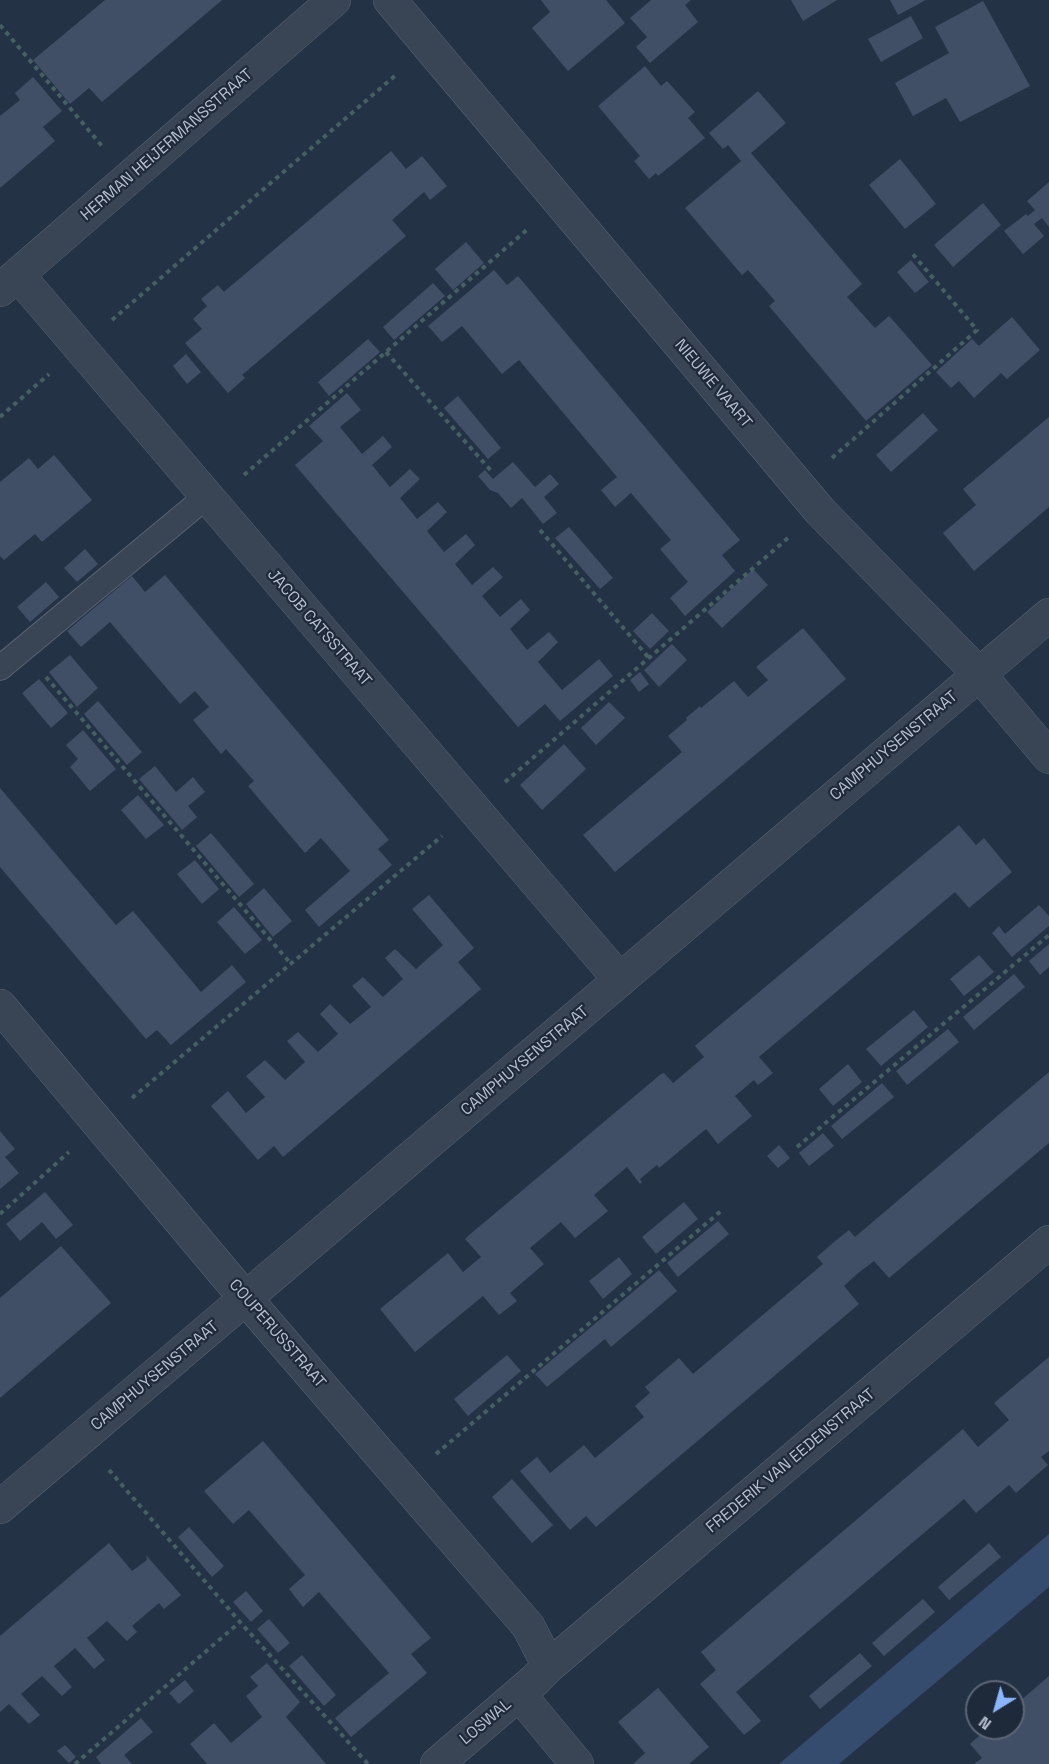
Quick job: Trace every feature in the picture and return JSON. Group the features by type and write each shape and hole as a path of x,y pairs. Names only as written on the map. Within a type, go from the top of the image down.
{"street":[{"name":"HERMAN HEIJERMANSSTRAAT","path":"9,283 334,0"},
{"name":"NIEUWE VAART","path":"390,0 810,498 978,674 1049,757"},
{"name":"JACOB CATSSTRAAT","path":"9,283 80,348 620,980"},
{"name":"CAMPHUYSENSTRAAT","path":"0,1507 1049,615"},
{"name":"COUPERUSSTRAAT","path":"0,1006 246,1299 528,1626 535,1680 577,1764"},
{"name":"FREDERIK VAN EEDENSTRAAT","path":"535,1680 1049,1242"},
{"name":"LOSWAL","path":"437,1764 535,1680"}],"lane":[{"path":"0,668 209,499"}],"path":[{"path":"0,25 129,178"},
{"path":"0,417 429,47"},
{"path":"209,499 386,352 560,202"},
{"path":"0,1214 100,1125 474,809 648,657 977,330 911,252"},
{"path":"386,352 492,472"},
{"path":"540,530 648,657"},
{"path":"22,650 291,964"},
{"path":"797,1147 1049,935"},
{"path":"403,1482 721,1210"},
{"path":"82,1438 240,1622 368,1764"},
{"path":"75,1764 240,1622"}],"water":[{"path":"1049,1534 1049,1587 839,1764 779,1764"}],"building":[{"path":"105,0 222,0 102,102 89,88 70,104 33,60"},
{"path":"541,0 606,0 625,23 568,71 532,28 550,12"},
{"path":"651,0 691,0 685,5 698,22 650,63 636,47 647,37 630,18"},
{"path":"791,0 837,0 803,21"},
{"path":"890,0 926,0 898,15"},
{"path":"983,1 1030,86 960,122 946,98 913,116 895,83 949,53 935,27"},
{"path":"911,16 923,38 881,62 868,39"},
{"path":"645,66 661,86 667,81 695,112 688,118 705,138 658,176 656,173 649,179 634,161 640,156 598,106"},
{"path":"33,77 62,111 43,127 55,141 0,188 0,116 20,100 15,93"},
{"path":"758,91 786,123 751,153 862,284 847,297 875,328 889,316 932,365 866,421 769,306 775,301 748,270 742,275 685,208 741,161 728,145 723,149 709,133"},
{"path":"391,151 406,169 422,156 447,186 430,200 424,192 392,220 406,236 242,375 245,378 228,393 185,343 202,329 193,319 207,306 201,299 218,285 224,292"},
{"path":"900,159 936,204 905,229 869,185"},
{"path":"1049,182 1049,227 1042,218 1034,224 1044,236 1023,254 1004,231 1035,210 1027,201"},
{"path":"983,203 1001,225 953,267 934,245"},
{"path":"466,242 484,263 453,290 435,269"},
{"path":"911,260 929,282 915,293 897,272"},
{"path":"494,270 507,285 518,276 740,540 722,555 735,571 685,616 670,598 688,582 660,549 671,540 631,493 615,507 601,490 617,477 519,360 502,374 462,326 442,342 428,326"},
{"path":"433,283 445,296 394,340 383,327"},
{"path":"1012,317 1040,350 1007,379 1001,373 974,398 959,381 951,388 936,372 972,339 979,346"},
{"path":"368,339 380,352 329,396 318,382"},
{"path":"186,354 201,372 187,384 173,366"},
{"path":"347,393 361,410 340,427 362,454 383,436 392,447 372,465 390,487 410,469 420,479 400,498 417,519 438,502 447,512 427,531 444,552 466,534 475,545 455,564 472,585 493,567 503,577 482,596 500,617 521,599 530,610 510,629 527,650 549,632 558,642 538,662 562,690 599,659 613,676 560,721 545,704 518,727 295,465 323,441 309,426"},
{"path":"458,396 501,448 488,459 444,408"},
{"path":"923,413 938,430 891,472 876,455"},
{"path":"1049,417 1049,507 974,571 943,533 976,505 963,489"},
{"path":"54,455 92,500 42,542 35,534 4,560 0,556 0,482 29,458 38,469"},
{"path":"513,462 535,487 550,474 559,484 544,497 557,513 543,524 522,498 511,508 478,476 485,470 493,479"},
{"path":"569,527 613,578 600,589 555,538"},
{"path":"85,549 98,564 77,582 64,568"},
{"path":"753,569 768,585 722,628 707,612"},
{"path":"165,575 389,840 378,849 392,865 319,927 305,910 350,871 321,838 305,853 248,786 254,781 226,749 221,754 193,720 209,707 195,691 180,704 110,622 81,647 67,631 132,576 145,592"},
{"path":"46,582 59,597 30,622 17,607"},
{"path":"652,613 669,631 650,649 633,631"},
{"path":"803,628 846,679 615,872 583,835 682,752 668,736 687,720 686,718 734,681 748,697 768,680 756,667"},
{"path":"672,644 687,660 659,687 644,670"},
{"path":"70,655 98,688 77,707 49,672"},
{"path":"640,672 649,684 639,692 630,680"},
{"path":"39,679 68,713 51,728 22,693"},
{"path":"98,701 142,752 127,765 84,714"},
{"path":"609,702 625,718 596,745 581,728"},
{"path":"83,730 116,769 90,791 70,767 78,759 66,745"},
{"path":"564,744 586,769 542,810 520,785"},
{"path":"155,766 176,792 193,777 205,792 188,806 197,817 182,830 139,779"},
{"path":"0,788 116,925 133,911 201,992 232,965 246,982 171,1045 157,1030 146,1039 0,867"},
{"path":"138,795 164,825 146,839 121,810"},
{"path":"959,825 976,845 984,838 1012,872 969,908 955,892 760,1056 773,1073 758,1085 754,1080 735,1096 752,1116 718,1144 706,1129 659,1168 657,1165 640,1179 642,1182 640,1184 627,1167 594,1195 608,1211 575,1238 561,1222 530,1248 544,1264 510,1293 517,1301 499,1315 483,1296 415,1352 380,1309 448,1253 463,1272 481,1257 465,1239 468,1236 661,1074 664,1073 673,1083 704,1057 695,1046 697,1044"},
{"path":"211,833 254,884 239,897 196,846"},
{"path":"195,860 219,889 202,904 177,874"},
{"path":"264,888 292,921 273,937 246,904"},
{"path":"429,895 474,948 458,962 481,989 283,1157 274,1146 258,1160 211,1106 228,1091 246,1113 265,1097 246,1076 265,1060 285,1080 305,1062 287,1041 298,1032 318,1052 338,1034 320,1014 330,1004 350,1024 371,1007 352,986 363,977 383,997 403,979 385,958 395,949 416,969 443,945 412,909"},
{"path":"1039,905 1049,916 1049,926 1012,957 992,933 999,926 1005,934"},
{"path":"234,907 262,940 245,954 217,922"},
{"path":"1049,944 1049,967 1040,975 1029,961"},
{"path":"979,955 994,972 964,996 950,979"},
{"path":"1014,974 1025,987 974,1030 963,1017"},
{"path":"914,1010 928,1027 881,1066 866,1049"},
{"path":"948,1029 959,1042 907,1085 896,1071"},
{"path":"848,1064 862,1082 833,1106 819,1089"},
{"path":"1049,1072 1049,1143 889,1278 874,1261 857,1274 844,1286 859,1304 596,1527 586,1516 570,1530 520,1471 537,1457 550,1473 584,1445 595,1458 644,1417 635,1406 650,1393 645,1387 679,1358 693,1374 823,1264 817,1257 834,1242 849,1230 855,1237"},
{"path":"882,1083 894,1097 842,1139 831,1126"},
{"path":"0,1131 15,1149 5,1157 19,1173 0,1189"},
{"path":"823,1133 834,1146 809,1166 799,1153"},
{"path":"779,1145 790,1158 778,1168 767,1156"},
{"path":"45,1192 73,1225 56,1239 42,1222 20,1241 6,1224"},
{"path":"684,1202 698,1219 656,1254 642,1237"},
{"path":"718,1221 729,1234 678,1277 667,1263"},
{"path":"61,1246 111,1303 0,1398 0,1298"},
{"path":"619,1257 632,1274 603,1299 589,1281"},
{"path":"659,1270 677,1291 611,1347 605,1339 547,1387 535,1374"},
{"path":"507,1355 521,1371 468,1416 454,1399"},
{"path":"1049,1357 1049,1451 1041,1457 1048,1465 1016,1493 1009,1485 976,1513 964,1499 736,1692 761,1721 744,1735 700,1684 716,1670 701,1652 963,1429 978,1447 1009,1420 994,1403"},
{"path":"263,1441 431,1638 411,1654 427,1673 351,1737 335,1718 389,1673 319,1592 303,1607 289,1589 305,1575 249,1510 233,1524 204,1491"},
{"path":"512,1479 553,1525 532,1543 492,1497"},
{"path":"189,1527 224,1566 212,1577 178,1537"},
{"path":"109,1543 132,1571 147,1560 146,1555 181,1595 164,1609 159,1603 132,1626 137,1632 127,1641 107,1621 87,1638 105,1660 94,1669 75,1648 54,1666 72,1687 62,1696 42,1676 21,1694 40,1715 29,1724 9,1704 0,1712 0,1636"},
{"path":"989,1543 1001,1557 949,1600 938,1587"},
{"path":"246,1591 263,1611 251,1622 233,1602"},
{"path":"923,1599 935,1612 884,1656 872,1643"},
{"path":"269,1619 290,1643 278,1653 257,1629"},
{"path":"860,1653 872,1666 820,1709 809,1696"},
{"path":"302,1655 336,1695 324,1706 289,1666"},
{"path":"267,1663 300,1702 286,1717 326,1764 207,1764 190,1744 214,1723 231,1743 262,1717 246,1696 258,1686 250,1677"},
{"path":"1049,1676 1049,1764 974,1764 982,1758 970,1744 974,1740 1025,1740 1025,1697"},
{"path":"185,1680 194,1691 179,1704 169,1693"},
{"path":"658,1688 709,1747 689,1764 633,1764 645,1753 618,1722"},
{"path":"141,1718 153,1732 124,1755 132,1764 101,1764 96,1757"},
{"path":"65,1745 76,1757 69,1763 57,1751"}]}
